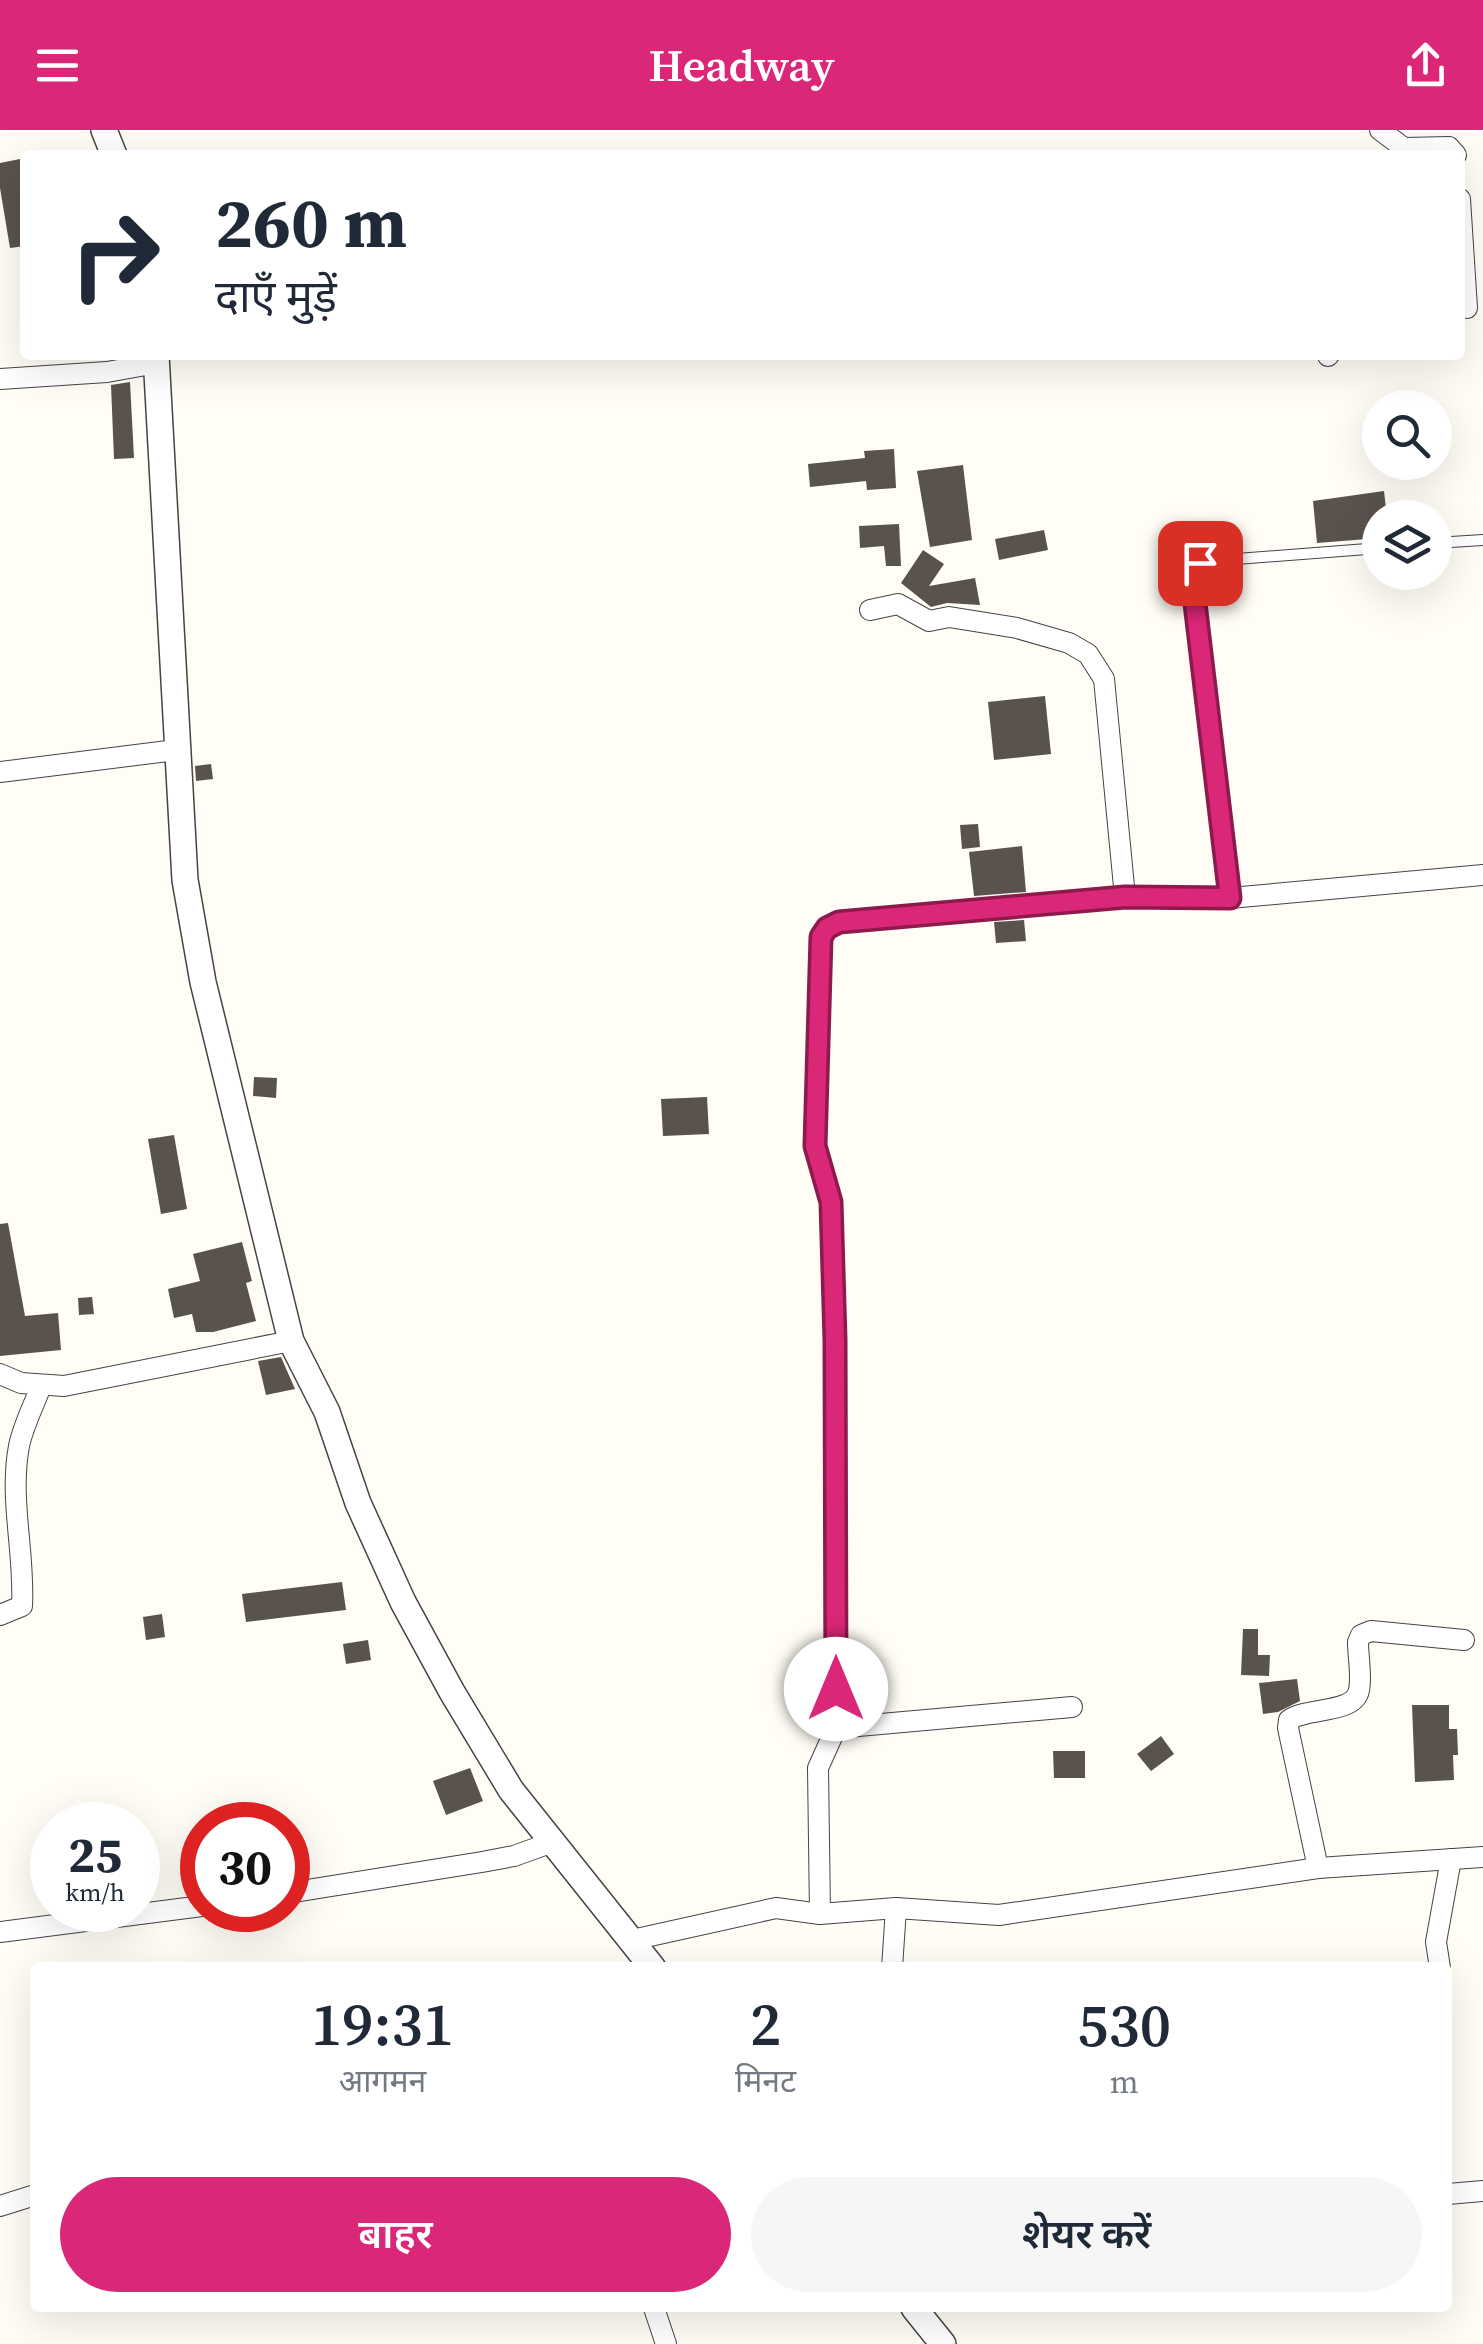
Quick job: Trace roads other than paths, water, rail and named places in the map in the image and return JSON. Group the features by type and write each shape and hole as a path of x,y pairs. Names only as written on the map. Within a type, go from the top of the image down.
{"street":[{"path":"1380,130 1404,148 1451,144"},
{"path":"1465,254 1470,308"},
{"path":"0,380 107,372 152,360"},
{"path":"156,360 185,880 203,982 290,1340 328,1412 358,1503 403,1602 511,1790 648,1962"},
{"path":"870,610 898,604 929,622 950,616 1017,628 1069,642 1088,654 1104,678 1125,897"},
{"path":"0,772 176,750"},
{"path":"820,1914 818,1768 836,1728 832,1222 831,1202 815,1146 821,937 827,928 839,922 1125,897 1230,898 1483,875"},
{"path":"0,1374 21,1383 64,1386 290,1340"},
{"path":"0,1615 22,1606 24,1577 16,1498 19,1446 41,1386"},
{"path":"1318,1868 1288,1728 1290,1720 1298,1714 1348,1705 1356,1699 1361,1635 1371,1632 1464,1640"},
{"path":"836,1728 1072,1708"},
{"path":"310,1889 482,1862 550,1843"},
{"path":"632,1940 776,1908 820,1914 896,1908 998,1915 1318,1868 1483,1856"},
{"path":"1439,1962 1436,1942 1452,1859"},
{"path":"892,1962 896,1908"},
{"path":"0,1932 180,1909"},
{"path":"1452,2194 1483,2191"},
{"path":"0,2206 30,2196"},
{"path":"655,2312 666,2344"},
{"path":"917,2312 943,2344"}],"lane":[{"path":"1452,542 1483,540"},
{"path":"1230,898 1192,578 1195,568 1211,560 1362,549"}]}
